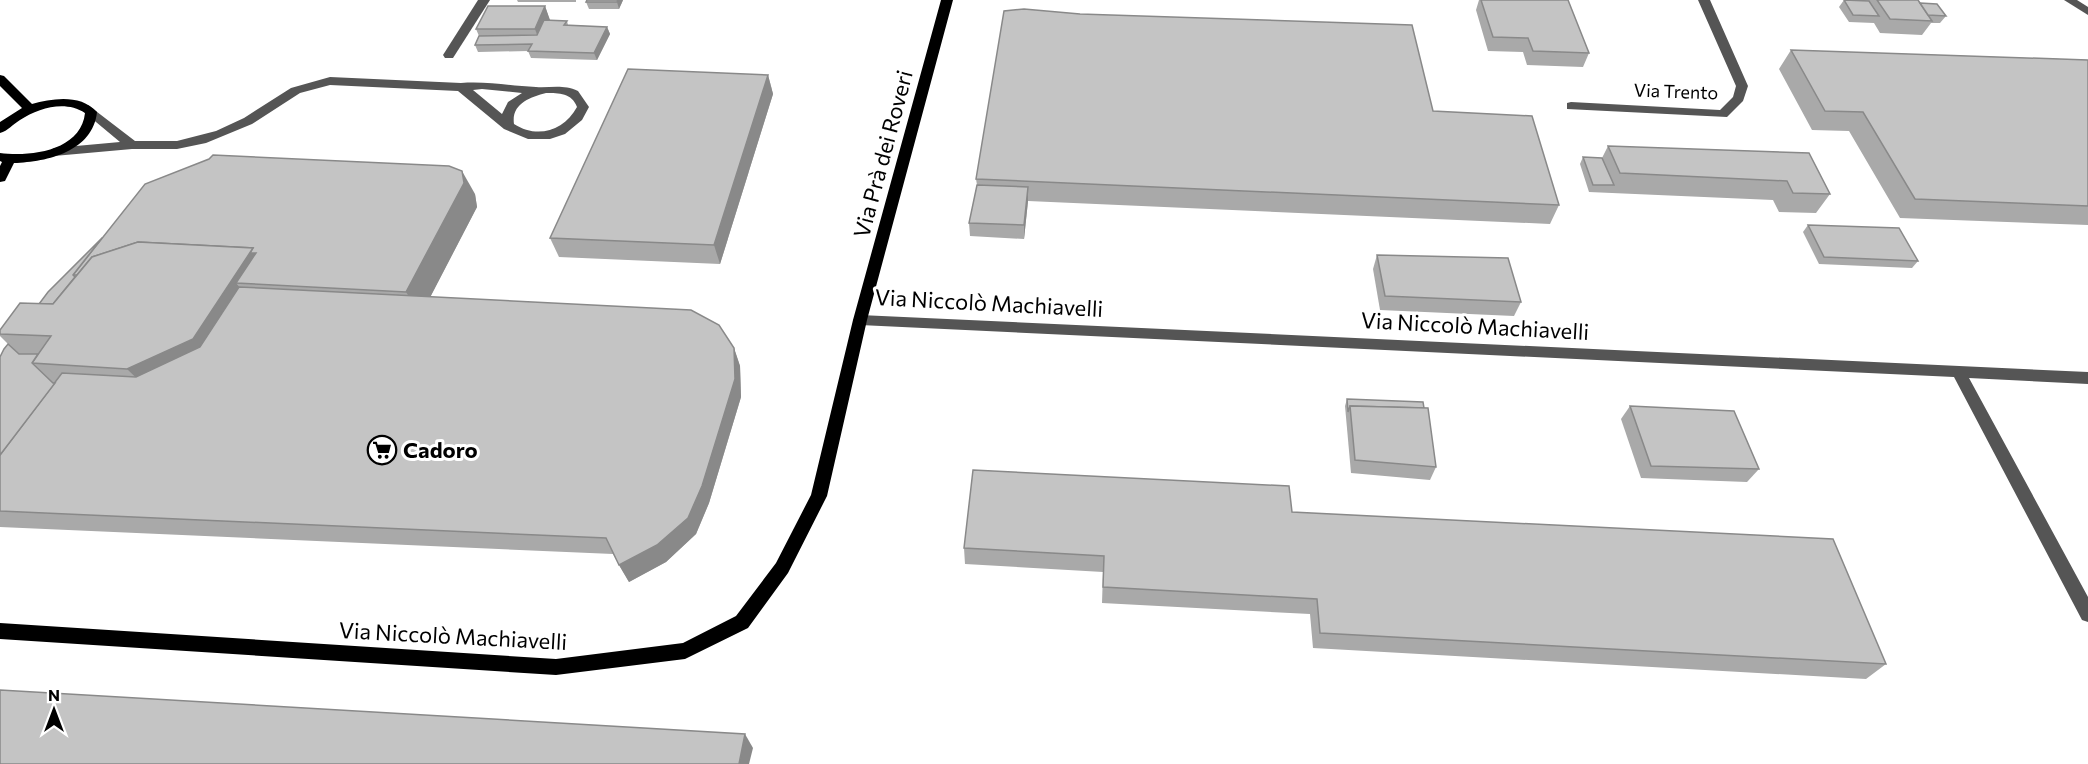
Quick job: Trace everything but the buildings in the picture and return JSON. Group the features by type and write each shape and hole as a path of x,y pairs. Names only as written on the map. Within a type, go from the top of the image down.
{"main road":[{"name":"Via Prà dei Roveri","path":"860,320 947,0"},
{"path":"0,79 31,110"},
{"path":"0,129 16,116 61,102 74,103 88,109 92,120 88,128 68,146 38,158 5,158 0,178"},
{"name":"Via Niccolò Machiavelli","path":"0,631 556,667 685,651 742,622 782,568 819,496 860,320"}],"street":[{"path":"449,54 484,0"},
{"name":"Via Trento","path":"1571,106 1724,114 1739,98 1742,86 1704,0"},
{"path":"2070,0 2088,12"},
{"path":"54,152 132,145 157,147 204,140 248,121 297,88 315,82 461,87 482,85 540,91"},
{"path":"461,87 476,97 514,132 525,136 551,134 564,129 580,115 583,107 577,95 558,89 540,91 523,96 514,103 508,111 506,119 508,126"},
{"path":"88,109 132,145"},
{"name":"Via Niccolò Machiavelli","path":"860,320 2088,378"},
{"path":"1958,371 2088,614"}],"place":[{"name":"Cadoro","path":"382,450"}]}
